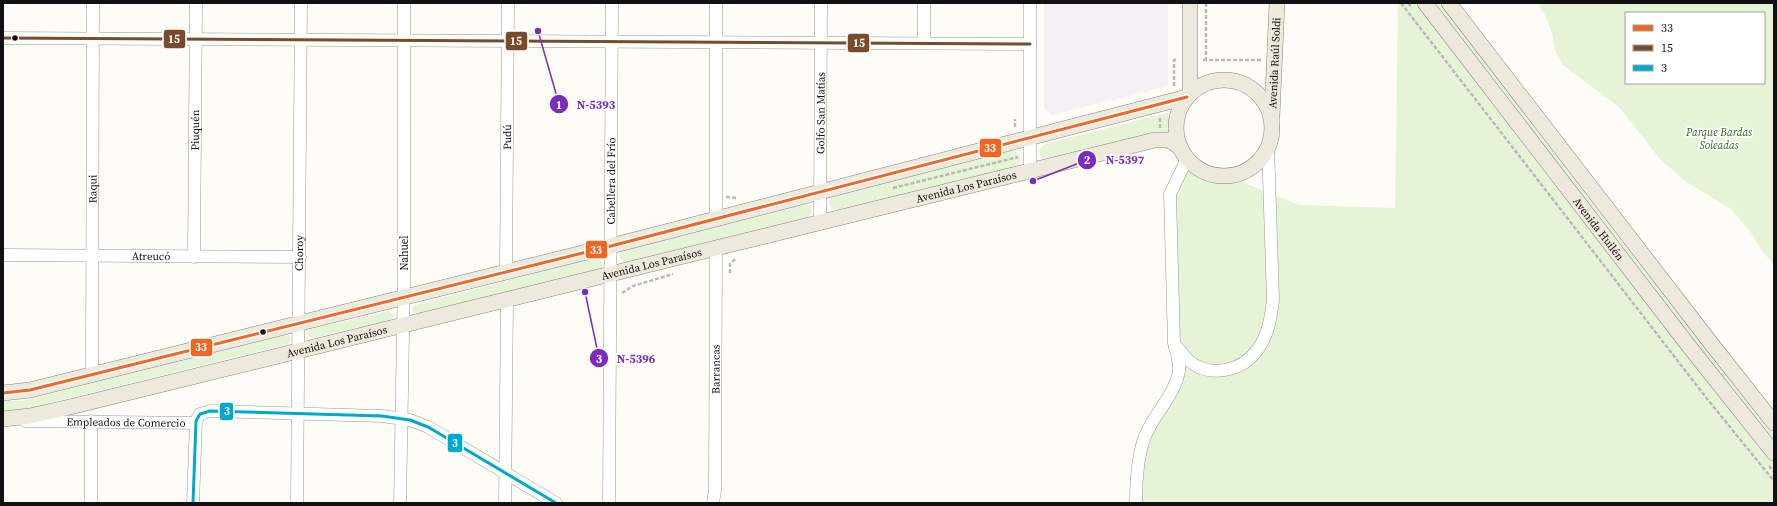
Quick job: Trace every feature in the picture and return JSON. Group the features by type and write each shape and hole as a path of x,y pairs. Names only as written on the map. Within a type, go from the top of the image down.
{"main road":[{"path":"1184,154 1176,132 1176,120 1180,108 1188,96 1190,3"},
{"name":"Avenida Raúl Soldi","path":"1271,123 1277,3"},
{"name":"Avenida Huilén","path":"1425,3 1683,339 1774,452"},
{"name":"Avenida Huilén","path":"1449,3 1705,336 1774,423"},
{"name":"Avenida Los Paraísos","path":"3,393 25,391 92,375 611,246 821,192 1188,96 1200,86 1214,81 1228,80 1242,84 1255,91 1264,102 1271,123 1272,131 1268,146 1264,153 1254,165 1233,175 1210,173 1196,167 1169,140 1158,140 36,415 3,420"}],"street":[{"name":"Raqui","path":"92,375 93,3"},
{"name":"Piuquén","path":"194,257 196,3"},
{"name":"Choroy","path":"297,503 299,413 301,3"},
{"name":"Nahuel","path":"400,503 403,325 404,3"},
{"name":"Pudú","path":"506,272 508,3"},
{"name":"Cabellera del Frío","path":"609,503 612,3"},
{"path":"716,3 716,219"},
{"name":"Golfo San Matías","path":"820,222 821,3"},
{"path":"924,3 924,43"},
{"path":"1030,3 1030,171"},
{"path":"3,38 1030,44"},
{"path":"1174,343 1188,360 1211,371 1223,371 1235,368 1249,360 1258,349 1265,336 1271,320 1273,300 1268,146"},
{"path":"1136,503 1137,476 1144,439 1170,393 1179,370 1174,343 1170,194 1184,154"},
{"name":"Barrancas","path":"713,503 715,490 716,248"},
{"name":"Atreucó","path":"3,255 300,257"},
{"path":"505,503 507,300"},
{"name":"Empleados de Comercio","path":"3,420 196,423 198,416 207,411 364,414 401,418 419,423 432,430 556,503"},
{"path":"91,421 91,503"},
{"path":"193,503 196,423"}],"path":[{"path":"1206,3 1206,60"},
{"path":"1401,3 1708,400 1774,481"},
{"path":"1174,87 1174,60 1182,60"},
{"path":"1199,60 1266,60"},
{"path":"1161,115 1159,125 1161,134"},
{"path":"726,197 730,196 735,199 742,197"},
{"path":"620,295 633,286 678,272"}],"shaded area":[{"path":"1044,3 1168,3 1168,86 1052,115 1044,109"}],"green space":[{"path":"1398,3 1417,3 1694,362 1774,462 1774,503 1136,503 1140,456 1175,381 1170,194 1187,159 1299,205 1395,208"},
{"path":"1432,3 1441,3 1715,360 1774,432 1774,444"},
{"name":"Parque Bardas Soleadas","path":"1536,3 1774,3 1774,264 1761,250 1752,234 1732,210 1685,181 1660,159 1619,107 1563,65 1555,50 1552,33 1544,13"},
{"path":"1167,113 1171,115 1171,134 1046,161 1040,155 1039,151 1041,147 1048,143"},
{"path":"1010,151 1016,151 1020,157 1020,162 1014,167 839,210 832,209 829,202 833,196"},
{"path":"805,204 811,208 812,212 808,218 624,263 620,258 620,253 624,250"},
{"path":"592,258 597,258 600,260 602,263 601,270 416,314 412,311 413,306 415,305"},
{"path":"388,311 394,314 393,319 313,338 308,335 309,330 312,329"},
{"path":"284,335 291,338 289,344 24,409 3,411 3,401 21,401"}],"transit line":[{"name":"15","path":"3,38 1030,44"},
{"name":"33","path":"3,393 30,390 611,246 1187,97"},
{"name":"3","path":"193,503 196,421 200,414 210,411 382,416 410,420 428,427 556,503"}],"place":[{"name":"N-5393","path":"538,31"},
{"name":"N-5397","path":"1033,181"},
{"name":"N-5396","path":"585,292"}]}
